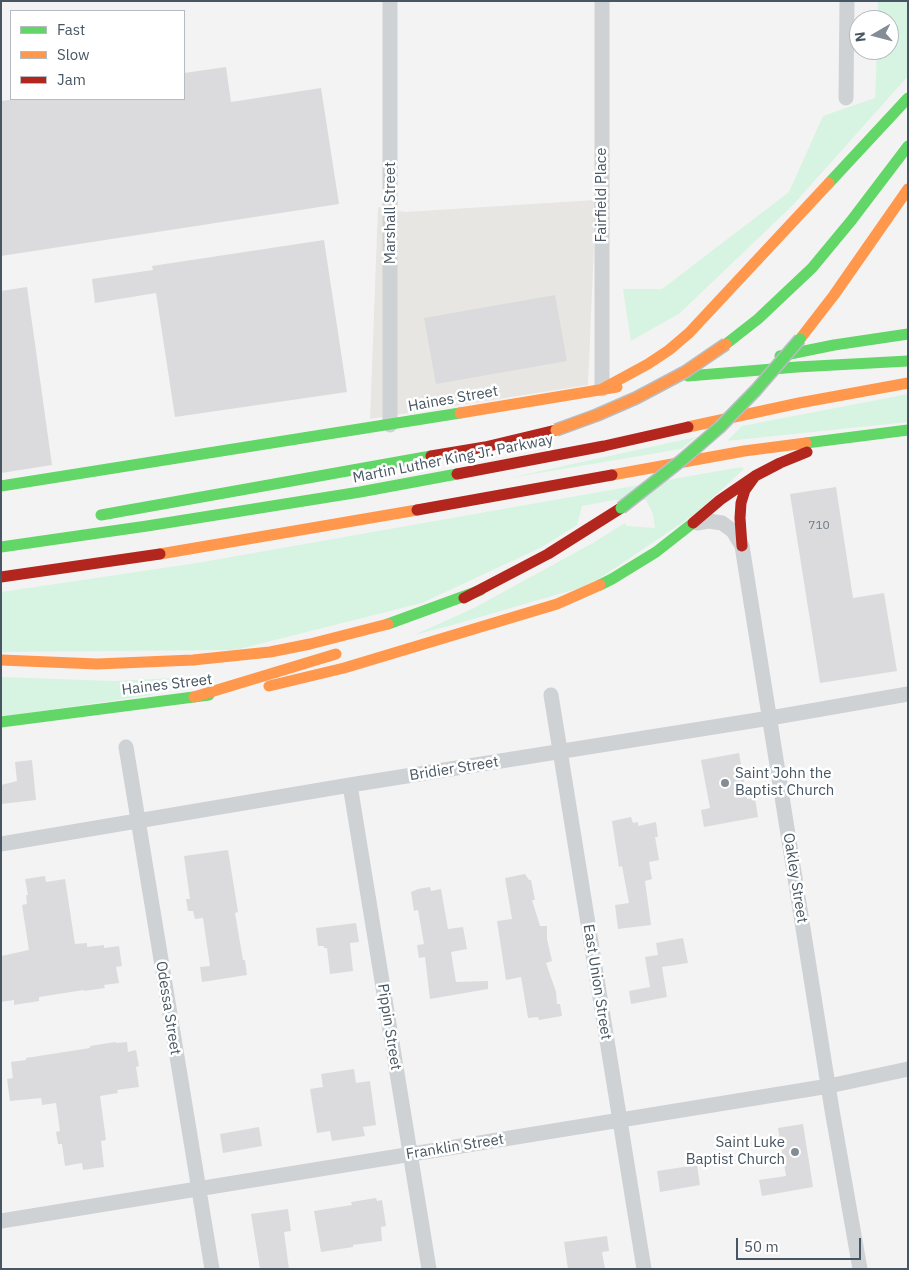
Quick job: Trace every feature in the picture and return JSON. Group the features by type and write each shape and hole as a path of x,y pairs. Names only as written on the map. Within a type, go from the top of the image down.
{"main road":[{"path":"602,389 648,364 689,333 908,98"},
{"path":"87,517 485,447 556,430 616,407 685,372 758,320 812,268 852,221 908,146"},
{"path":"369,641 481,590 560,546 621,508 682,460 720,427 767,378 800,339 834,295 908,189"},
{"name":"Haines Street","path":"1,486 688,376 799,352 908,334"},
{"path":"688,376 797,367 908,361"},
{"name":"Martin Luther King Jr. Parkway","path":"1,547 360,492 604,446 799,403 908,384"},
{"path":"1,577 320,528 744,450 908,430"},
{"name":"Haines Street","path":"1,722 263,687 316,676 549,606 612,579 656,552 720,500 755,476 795,456 874,433"},
{"path":"742,546 741,503 745,490 755,476"},
{"path":"1,660 97,664 193,660 270,652 388,624 481,590"},
{"path":"194,697 344,651"}],"street":[{"name":"Marshall Street","path":"390,1 390,425"},
{"name":"Fairfield Place","path":"602,1 602,389"},
{"path":"846,98 847,1"},
{"name":"Oakley Street","path":"693,523 709,521 722,523 733,531 742,546 860,1269"},
{"name":"Bridier Street","path":"1,844 908,694"},
{"name":"East Union Street","path":"551,695 644,1269"},
{"name":"Odessa Street","path":"126,746 212,1269"},
{"name":"Pippin Street","path":"350,785 429,1269"},
{"name":"Franklin Street","path":"1,1221 829,1086 908,1069"}],"shaded area":[{"path":"596,200 588,385 370,419 378,207 405,212"}],"green space":[{"path":"878,1 908,1 908,76 793,205 680,313 631,341 623,289 662,289 789,192 823,116 875,98 877,60 899,60 899,10 878,10"},
{"path":"908,394 908,422 727,441 742,426"},
{"path":"696,437 681,449 509,478"},
{"path":"741,467 744,469 695,514 590,585 414,635 474,608 591,544 625,523 626,526 655,528 653,514 646,500 614,500 582,506 577,525 542,547 422,603 235,650 1,652 1,592 197,563"},
{"path":"215,676 155,691 152,695 1,717 1,677 114,681"}],"building":[{"path":"226,67 231,102 321,88 339,204 1,256 1,101 185,100 185,73"},
{"path":"324,240 347,392 175,417 156,293 95,303 92,279 153,270 152,266"},
{"path":"27,287 52,465 1,473 1,291"},
{"path":"555,295 567,361 436,384 424,318"},
{"path":"836,487 853,598 884,593 897,671 820,683 790,494"},
{"name":"Saint John the Baptist Church","path":"739,753 747,799 755,798 758,817 704,827 701,810 710,808 701,760"},
{"path":"32,760 36,800 1,804 1,785 17,781 15,762"},
{"path":"631,817 633,823 638,822 638,826 656,822 658,837 655,837 659,860 649,862 652,879 645,881 651,925 618,929 615,905 629,903 622,866 619,867 612,821"},
{"path":"228,850 238,912 235,913 247,975 202,982 200,967 210,966 203,918 195,919 193,911 188,911 186,899 190,899 184,856"},
{"path":"525,874 531,880 535,900 532,900 540,926 547,926 547,939 552,961 546,963 556,992 557,1004 560,1004 562,1016 539,1020 538,1017 528,1018 521,977 506,980 497,921 512,919 505,878"},
{"path":"45,876 46,882 65,879 75,944 87,943 87,947 104,945 104,948 119,946 122,966 116,967 119,983 104,985 105,988 39,997 39,1001 14,1005 14,1000 1,1002 1,956 29,950 22,905 27,904 26,895 28,895 25,879"},
{"path":"430,887 431,891 441,889 448,929 463,927 467,949 451,952 456,982 488,981 488,989 430,999 425,957 419,958 417,945 424,944 418,910 414,911 411,892"},
{"path":"356,923 359,942 350,943 353,971 330,974 327,948 318,946 316,928"},
{"path":"683,938 688,963 662,967 667,997 631,1004 629,991 650,987 645,957 658,955 656,943"},
{"path":"115,1042 127,1042 128,1052 136,1050 139,1066 136,1067 139,1087 117,1090 118,1093 100,1096 106,1140 101,1141 104,1167 83,1170 82,1163 65,1166 62,1144 58,1144 56,1132 60,1131 56,1103 42,1105 41,1098 10,1101 7,1079 13,1078 11,1062"},
{"path":"354,1069 356,1083 370,1081 376,1125 363,1127 365,1136 332,1141 330,1131 317,1133 310,1089 323,1087 321,1074"},
{"name":"Saint Luke Baptist Church","path":"803,1124 813,1187 762,1196 759,1180 786,1176 778,1128"},
{"path":"259,1127 262,1146 223,1153 220,1134"},
{"path":"697,1165 700,1185 660,1192 657,1171"},
{"path":"376,1198 377,1201 382,1200 386,1226 381,1227 382,1241 321,1252 314,1211 352,1205 351,1202"},
{"path":"288,1209 291,1231 284,1232 289,1269 260,1269 251,1214"},
{"path":"607,1236 609,1251 602,1252 605,1269 568,1269 564,1242"}],"traffic: fast":[{"path":"829,183 908,98"},
{"path":"726,344 758,319 812,268 851,221 908,146"},
{"path":"780,356 834,345 908,334"},
{"path":"621,508 720,427 756,390 800,339"},
{"path":"688,376 797,367 908,361"},
{"path":"1,486 460,413"},
{"path":"806,443 908,430"},
{"path":"101,515 431,456"},
{"path":"1,547 360,492 457,474"},
{"path":"600,585 656,552 693,523"},
{"path":"388,624 481,590"},
{"path":"1,722 209,695"}],"traffic: slow":[{"path":"602,389 648,364 689,333 829,183"},
{"path":"800,339 834,295 908,189"},
{"path":"556,430 636,398 685,372 726,344"},
{"path":"688,427 799,403 908,383"},
{"path":"460,413 617,387"},
{"path":"612,475 744,451 806,443"},
{"path":"160,554 417,510"},
{"path":"269,686 344,668 557,604 600,585"},
{"path":"1,660 97,664 193,660 270,652 388,624"},
{"path":"194,697 336,654"}],"traffic: jam":[{"path":"457,474 604,446 688,427"},
{"path":"431,456 485,447 556,430"},
{"path":"693,523 720,500 755,476 807,452"},
{"path":"417,510 612,475"},
{"path":"742,546 741,503 745,490 755,476"},
{"path":"464,598 548,554 621,508"},
{"path":"1,577 160,554"}],"place":[{"name":"Saint John the Baptist Church","path":"725,783"},
{"name":"Saint Luke Baptist Church","path":"795,1152"}]}
